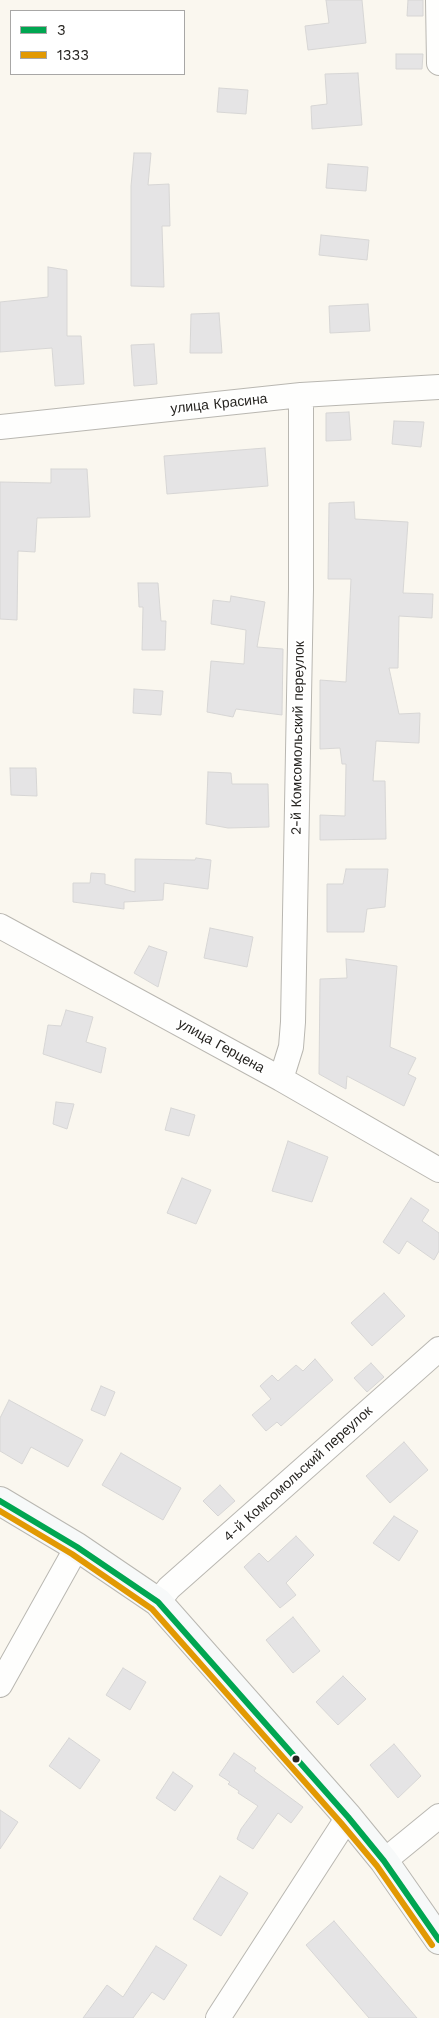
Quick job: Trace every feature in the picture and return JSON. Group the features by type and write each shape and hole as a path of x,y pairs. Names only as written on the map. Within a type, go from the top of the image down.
{"street":[{"path":"438,0 439,63"},
{"name":"улица Красина","path":"0,427 301,395 439,386"},
{"name":"2-й Комсомольский переулок","path":"281,1079 291,1047 293,1022 300,599 301,395"},
{"name":"улица Герцена","path":"0,926 281,1079 439,1170"},
{"name":"4-й Комсомольский переулок","path":"158,1602 169,1588 439,1349"},
{"path":"0,1501 77,1547 158,1602 348,1817 384,1862 439,1940"},
{"path":"0,1686 77,1547"},
{"path":"384,1862 439,1816"},
{"path":"218,2018 348,1817"}],"building":[{"path":"326,0 362,0 366,43 308,50 305,26 329,23"},
{"path":"408,0 423,0 423,16 407,16"},
{"path":"396,54 423,54 422,69 396,69"},
{"path":"358,73 362,125 312,129 311,106 327,104 325,74"},
{"path":"219,88 248,90 246,114 217,112"},
{"path":"134,153 151,153 148,185 169,184 170,226 162,226 164,287 131,286 131,186"},
{"path":"328,164 368,167 366,191 326,188"},
{"path":"321,235 369,240 367,260 319,255"},
{"path":"48,267 67,270 67,336 81,336 84,384 55,386 52,348 0,352 0,302 48,297"},
{"path":"368,304 370,331 330,333 329,306"},
{"path":"219,313 222,353 190,353 191,314"},
{"path":"154,344 157,384 134,386 131,345"},
{"path":"349,412 351,440 326,441 326,413"},
{"path":"394,421 424,422 421,447 392,444"},
{"path":"265,448 268,486 167,494 164,456"},
{"path":"51,469 87,469 90,517 37,518 35,552 18,551 17,620 0,619 0,482 51,483"},
{"path":"354,502 355,519 408,522 403,593 433,594 432,618 399,616 398,668 389,668 399,714 420,713 419,743 376,741 373,781 385,781 386,839 320,840 320,815 345,816 346,764 342,764 340,748 320,749 320,680 346,682 351,579 328,579 329,503"},
{"path":"138,583 158,583 161,621 166,621 165,650 142,650 143,607 139,607"},
{"path":"231,596 265,602 257,647 283,649 282,715 236,709 233,717 207,712 211,661 244,664 246,630 211,624 213,600 230,602"},
{"path":"134,689 163,691 161,715 133,713"},
{"path":"10,768 36,768 37,796 11,795"},
{"path":"208,772 231,773 232,784 268,784 269,827 228,828 206,824"},
{"path":"196,858 211,860 208,889 164,883 163,900 124,902 124,909 73,902 73,883 90,883 91,873 105,874 105,884 135,892 135,859 195,860"},
{"path":"346,869 388,869 385,907 367,909 364,932 327,932 327,884 343,884"},
{"path":"210,928 253,937 247,967 204,958"},
{"path":"149,946 167,952 158,987 134,973"},
{"path":"346,959 397,966 390,1047 416,1058 408,1074 416,1078 404,1106 347,1076 346,1089 319,1074 320,979 347,978"},
{"path":"66,1010 93,1017 86,1042 106,1048 101,1073 43,1054 48,1025 61,1026"},
{"path":"56,1102 74,1104 67,1129 53,1124"},
{"path":"171,1108 195,1115 189,1136 165,1130"},
{"path":"288,1141 328,1157 312,1202 272,1191"},
{"path":"182,1178 211,1190 196,1224 167,1213"},
{"path":"411,1198 429,1210 422,1221 439,1233 439,1251 434,1260 407,1241 399,1254 383,1242"},
{"path":"384,1293 405,1316 372,1346 351,1323"},
{"path":"315,1359 333,1380 281,1426 277,1422 266,1431 252,1415 271,1399 260,1386 272,1375 278,1381 296,1365 303,1371"},
{"path":"371,1363 384,1377 367,1392 354,1378"},
{"path":"101,1386 115,1392 105,1416 91,1410"},
{"path":"9,1400 83,1440 68,1467 31,1447 22,1464 0,1451 0,1418"},
{"path":"404,1442 428,1470 390,1503 366,1476"},
{"path":"121,1453 181,1488 163,1520 102,1485"},
{"path":"220,1485 235,1501 218,1516 203,1501"},
{"path":"394,1516 418,1531 399,1561 373,1543"},
{"path":"296,1536 314,1555 286,1583 296,1595 280,1608 244,1567 259,1553 268,1562"},
{"path":"293,1617 320,1651 293,1673 266,1640"},
{"path":"123,1668 146,1682 130,1710 106,1695"},
{"path":"343,1676 366,1699 338,1725 316,1702"},
{"path":"69,1738 100,1760 80,1789 49,1766"},
{"path":"394,1744 421,1776 398,1798 370,1765"},
{"path":"234,1753 256,1768 254,1771 303,1807 291,1823 278,1813 253,1849 237,1839 241,1829 258,1806 238,1793 239,1791 228,1784 230,1782 219,1775"},
{"path":"173,1772 193,1786 175,1811 156,1798"},
{"path":"0,1810 18,1822 0,1849"},
{"path":"220,1876 248,1893 221,1936 193,1919"},
{"path":"334,1921 417,2018 369,2018 306,1945"},
{"path":"156,1946 187,1965 164,2000 152,1992 133,2018 83,2018 107,1985 123,1997"}],"transit line":[{"name":"3","path":"0,1501 77,1547 158,1602 348,1817 384,1861 439,1940"},
{"name":"1333","path":"0,1511 72,1554 152,1609 377,1866 432,1945"}]}
